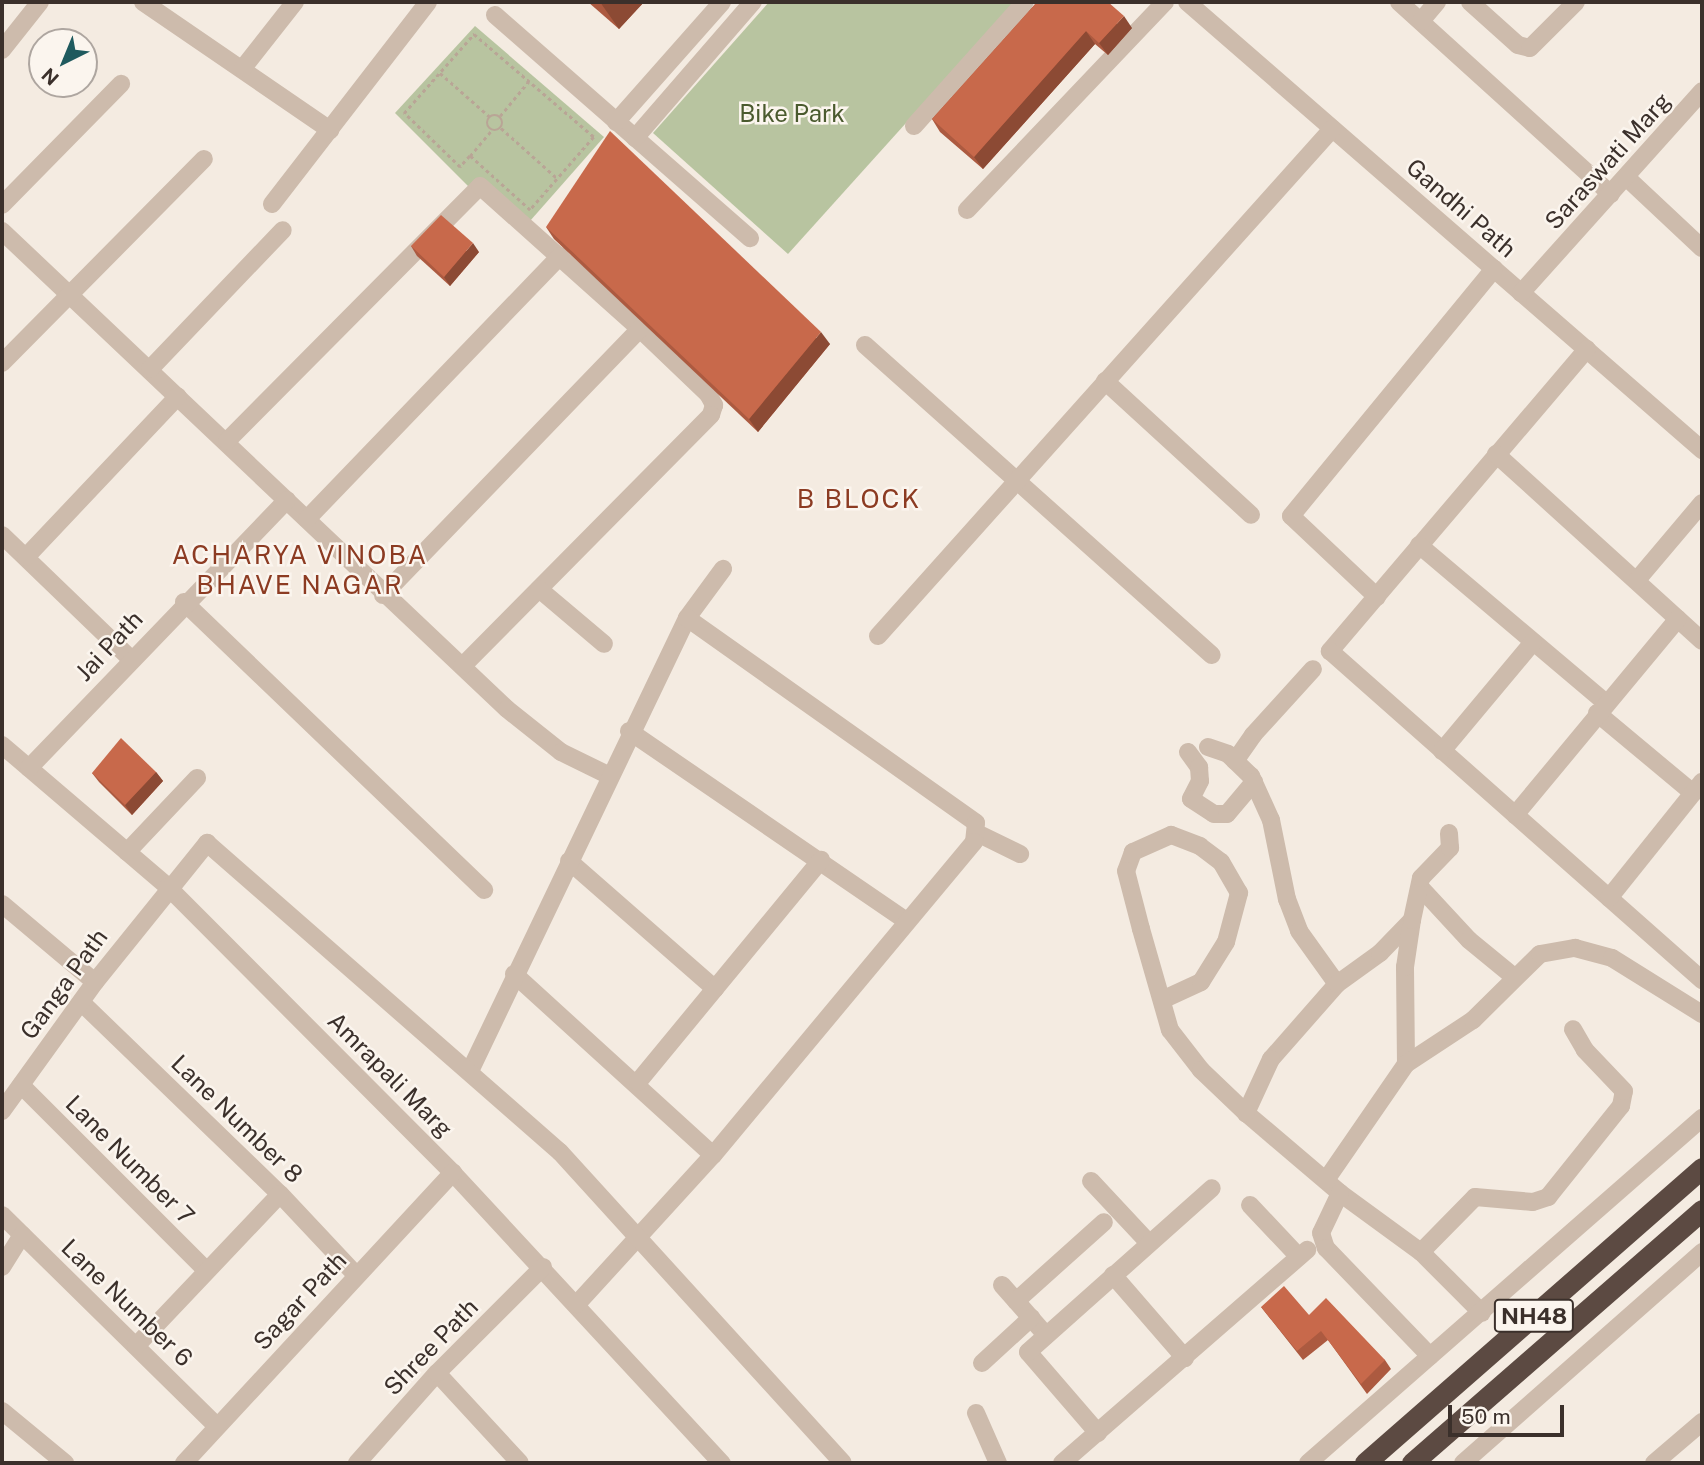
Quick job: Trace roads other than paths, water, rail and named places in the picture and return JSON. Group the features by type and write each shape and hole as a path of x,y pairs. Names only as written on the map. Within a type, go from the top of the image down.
{"highway":[{"name":"NH48","path":"1365,1463 1702,1168"},
{"name":"NH48","path":"1412,1463 1702,1210"}],"street":[{"path":"2,50 40,2"},
{"path":"143,2 164,7 330,130"},
{"path":"243,68 295,2"},
{"path":"272,204 428,2"},
{"path":"616,122 722,2"},
{"path":"635,138 753,2"},
{"path":"914,126 1025,2"},
{"path":"967,210 1165,2"},
{"name":"Gandhi Path","path":"1187,2 1702,450"},
{"path":"1399,2 1611,194"},
{"path":"1421,21 1437,2"},
{"path":"1470,2 1518,45 1530,48 1576,2"},
{"path":"495,15 750,239"},
{"path":"2,205 121,84"},
{"name":"Saraswati Marg","path":"1521,293 1702,91"},
{"path":"878,636 1332,129"},
{"path":"2,363 204,159"},
{"path":"1626,177 1702,248"},
{"path":"227,441 480,186 640,329 708,394 714,405 711,415 463,666"},
{"path":"150,369 283,230"},
{"path":"2,231 227,441 383,595 529,729 561,752 608,775"},
{"path":"307,519 560,257"},
{"path":"1377,597 1292,516 1494,269"},
{"path":"383,595 640,329"},
{"path":"865,345 1212,654"},
{"path":"1587,349 1330,651 1701,976"},
{"path":"1105,381 1251,514"},
{"path":"26,558 178,396"},
{"path":"1496,454 1702,641"},
{"name":"Jai Path","path":"29,768 130,658 287,500"},
{"path":"1637,580 1702,503"},
{"path":"2,535 130,658"},
{"path":"1419,545 1533,642 1602,708 1698,787 1609,898"},
{"path":"723,569 687,618 629,731 470,1071 559,1152 640,1237 840,1462"},
{"path":"538,589 604,644"},
{"path":"184,603 484,890"},
{"path":"577,1304 712,1155 974,842 977,832 976,823 687,618"},
{"path":"1515,815 1678,620"},
{"path":"1441,751 1533,642"},
{"path":"1235,761 1252,735 1313,669"},
{"path":"629,731 907,921"},
{"name":"Amrapali Marg","path":"2,745 168,887 453,1172 722,1463"},
{"path":"1208,747 1235,761 1254,782 1271,820 1287,899 1299,931 1337,984"},
{"path":"1188,752 1199,767 1200,781 1191,799 1214,814 1227,814 1254,782"},
{"path":"127,852 197,778"},
{"path":"977,832 1020,854"},
{"path":"1406,1065 1405,967 1412,920 1421,878 1450,848 1449,833"},
{"path":"1161,1000 1200,982 1226,942 1239,894 1220,862 1200,846 1171,835 1133,852 1126,871 1161,1000 1170,1030 1181,1047 1246,1113 1340,1193 1420,1252 1482,1313"},
{"name":"Ganga Path","path":"2,1111 95,982 168,887 207,843 470,1071"},
{"path":"638,1082 821,860"},
{"path":"569,861 715,989"},
{"path":"1420,887 1469,940 1514,977"},
{"path":"4,912 95,982"},
{"path":"1246,1113 1271,1059 1337,984 1380,953 1412,920"},
{"path":"1326,1180 1406,1065 1473,1020 1539,954 1575,948 1612,958 1702,1014"},
{"path":"514,974 638,1082 712,1155"},
{"name":"Lane Number 8","path":"81,1002 280,1194 356,1275"},
{"path":"1420,1252 1475,1197 1533,1202 1548,1197 1621,1106 1623,1091 1585,1050 1573,1029"},
{"name":"Lane Number 7","path":"21,1085 206,1270"},
{"path":"1308,1463 1702,1118"},
{"name":"Sagar Path","path":"184,1463 453,1172"},
{"path":"1091,1181 1149,1243"},
{"path":"1098,1433 1028,1352 1212,1188"},
{"path":"1340,1193 1321,1233 1326,1248 1430,1356"},
{"path":"136,1346 280,1194"},
{"path":"1062,1463 1303,1253 1250,1205"},
{"name":"Lane Number 6","path":"2,1216 217,1426"},
{"path":"1016,1301 1104,1222"},
{"path":"2,1267 22,1235"},
{"path":"1463,1463 1702,1252"},
{"name":"Shree Path","path":"357,1463 437,1373 543,1267"},
{"path":"1113,1275 1185,1358"},
{"path":"1002,1285 1046,1335"},
{"path":"982,1363 1031,1318"},
{"path":"437,1373 520,1463"},
{"path":"2,1411 65,1463"},
{"path":"976,1413 998,1463"},
{"path":"1654,1463 1702,1422"}],"district":[{"name":"B BLOCK","path":"859,499"},
{"name":"ACHARYA VINOBA BHAVE NAGAR","path":"300,570"}],"park label":[{"name":"Bike Park","path":"792,114"}]}
